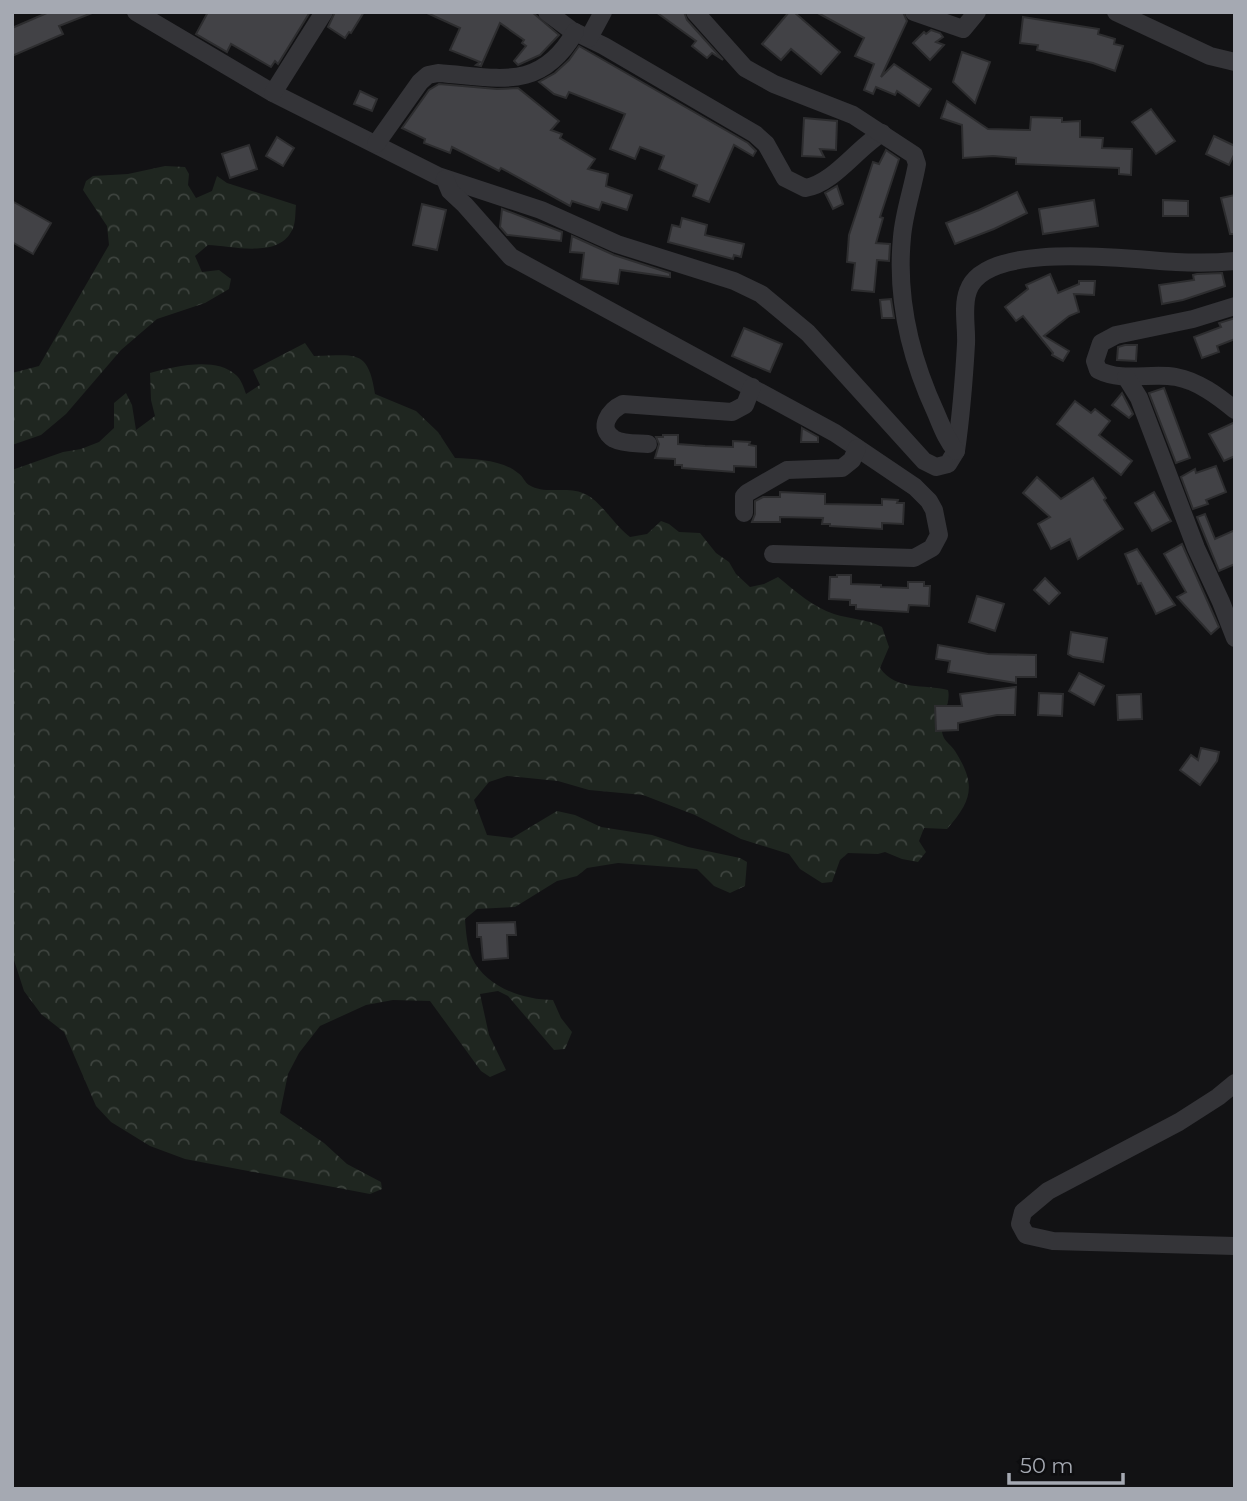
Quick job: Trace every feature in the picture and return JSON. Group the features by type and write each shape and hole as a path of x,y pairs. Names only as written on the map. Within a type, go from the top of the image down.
{"street":[{"path":"136,12 274,93 445,179 541,210 639,252 698,268 761,294 808,333 930,466 943,467 956,451 966,344 966,298 972,283 984,272 1009,262 1072,255 1177,262 1235,261"},
{"path":"274,93 324,12"},
{"path":"548,12 582,35 755,134 766,144 785,178 805,188 824,182 870,141 883,133"},
{"path":"376,144 420,82 428,75 439,73 511,78 530,76 547,67 603,12"},
{"path":"695,12 746,68 775,85 853,115 914,155 917,164 902,240 902,302 910,343 926,390 943,432 956,451"},
{"path":"914,12 963,29 977,12"},
{"path":"1116,12 1210,56 1235,62"},
{"path":"445,179 450,191 466,205 511,257 835,433 915,487 929,501 937,519 939,535 932,548 914,558 773,554"},
{"path":"1235,306 1106,339 1095,354 1095,366 1105,373 1126,377 1167,376 1185,379 1207,390 1235,410"},
{"path":"1126,377 1139,398 1196,548 1235,638"},
{"path":"648,444 616,440 610,436 606,421 613,409 623,404 732,412 745,405 752,387"},
{"path":"744,513 744,496 781,473 793,468 842,468 852,460 857,448"},
{"path":"1235,1083 1179,1122 1048,1191 1023,1212 1020,1224 1026,1235 1054,1241 1235,1247"}],"green space":[{"path":"165,166 185,167 189,174 188,185 196,198 212,191 217,176 227,183 296,205 293,229 284,240 265,248 208,245 195,256 202,272 219,270 231,279 229,289 205,303 157,319 121,350 66,414 41,435 12,445 12,373 39,366 109,245 107,226 83,190 86,181 93,176 128,174"},
{"path":"305,343 314,356 349,356 363,361 372,379 375,394 416,411 438,432 455,458 504,465 518,473 528,484 543,490 573,490 587,495 630,537 647,534 661,521 679,532 700,533 750,587 778,577 804,598 826,611 882,627 889,647 880,668 887,675 902,683 948,690 942,732 962,763 969,783 969,792 962,809 947,829 924,828 919,841 926,852 918,862 885,852 848,853 840,860 832,882 822,883 800,869 789,854 741,839 695,815 643,795 589,790 558,781 507,776 489,782 474,800 487,835 512,838 557,811 575,815 601,827 652,835 688,847 740,858 747,862 745,886 730,893 714,886 697,869 618,863 587,868 577,876 557,881 515,907 477,909 465,919 469,949 478,968 486,977 506,990 530,998 553,1000 561,1018 572,1032 565,1049 554,1050 508,996 498,991 480,994 489,1035 506,1070 490,1077 481,1071 430,1001 393,1000 366,1005 320,1026 299,1053 288,1074 280,1113 324,1143 347,1164 381,1182 382,1189 370,1194 185,1159 150,1146 111,1122 96,1106 64,1032 41,1014 24,991 12,954 12,470 99,442 114,428 114,403 126,393 132,405 136,430 155,416 151,400 150,373 194,365 217,366 238,377 246,394 260,385 253,370"}],"building":[{"path":"49,12 92,13 59,26 63,34 12,56 12,28"},
{"path":"208,12 310,12 278,64 275,61 271,67 231,44 227,52 196,34"},
{"path":"335,12 364,12 345,38 328,27"},
{"path":"425,12 532,12 559,35 540,55 518,65 514,61 526,46 522,43 524,40 500,23 481,66 476,65 480,62 450,50 460,28"},
{"path":"656,12 684,12 687,20 723,60 712,53 707,58 692,46 696,41"},
{"path":"789,12 794,12 840,52 821,74 791,49 781,60 762,44"},
{"path":"816,12 903,12 907,21 881,77 894,64 931,89 919,106 897,91 895,95 876,87 873,94 864,90 874,64 855,56 864,38"},
{"path":"1023,17 1099,29 1098,34 1115,39 1114,44 1123,46 1115,71 1037,50 1038,45 1020,43"},
{"path":"931,30 940,33 943,37 936,42 944,45 930,60 913,43 924,32 926,34"},
{"path":"579,46 748,143 756,151 753,156 734,145 709,202 693,196 697,185 659,169 664,156 640,147 635,159 610,149 625,114 569,92 566,98 554,94 539,82 555,73"},
{"path":"962,52 990,62 975,103 953,82"},
{"path":"439,84 518,88 559,121 551,130 562,134 560,138 595,159 588,169 608,174 606,186 632,195 627,210 602,202 599,210 572,201 570,206 501,168 499,171 452,147 450,153 424,143 425,139 402,128 429,90"},
{"path":"360,91 377,99 372,111 354,104"},
{"path":"947,101 988,129 1030,130 1031,117 1062,118 1062,122 1080,121 1080,137 1103,138 1102,148 1132,149 1131,175 1119,174 1119,168 1016,164 1016,158 993,156 963,158 962,125 941,118"},
{"path":"1151,109 1175,141 1156,154 1132,122"},
{"path":"804,118 837,121 836,150 820,149 824,157 802,156"},
{"path":"1214,136 1235,146 1235,153 1229,165 1206,154"},
{"path":"277,137 294,148 283,166 266,156"},
{"path":"249,145 257,169 230,178 222,154"},
{"path":"886,150 899,159 880,217 883,218 876,243 890,244 889,261 877,260 874,292 852,290 855,263 847,262 849,235 873,162 879,164"},
{"path":"837,186 843,204 833,209 825,193"},
{"path":"1017,192 1027,213 955,244 946,223"},
{"path":"1235,195 1235,234 1230,234 1221,198"},
{"path":"1094,200 1098,226 1043,234 1039,209"},
{"path":"1163,200 1188,201 1188,216 1163,216"},
{"path":"12,201 51,223 33,254 12,242"},
{"path":"422,204 446,210 437,250 413,245"},
{"path":"502,209 562,232 561,241 507,235 500,227"},
{"path":"682,218 707,225 705,235 744,244 741,257 734,255 733,259 668,242 672,225 680,227"},
{"path":"572,236 614,255 670,273 670,277 620,270 618,284 581,279 584,253 570,252"},
{"path":"1222,273 1225,286 1162,304 1159,285 1194,280 1193,275 1197,274"},
{"path":"1050,274 1058,293 1079,284 1079,281 1095,281 1094,295 1074,294 1079,312 1069,316 1044,336 1069,351 1063,361 1052,355 1023,316 1016,321 1005,307 1028,289 1026,285"},
{"path":"891,299 894,318 882,318 880,300"},
{"path":"1235,318 1235,339 1217,346 1219,352 1202,358 1194,337 1221,327 1219,323"},
{"path":"744,328 782,344 770,372 732,356"},
{"path":"1137,345 1136,361 1117,360 1118,347"},
{"path":"1164,388 1190,458 1176,463 1149,393"},
{"path":"1122,393 1133,414 1129,418 1112,405"},
{"path":"1075,401 1091,413 1095,409 1110,421 1099,435 1132,461 1121,475 1057,424"},
{"path":"1235,422 1235,456 1224,461 1209,434"},
{"path":"802,428 818,437 818,442 801,442"},
{"path":"678,435 678,444 733,447 733,441 750,442 749,445 756,446 756,467 734,466 734,472 682,468 682,465 675,465 675,459 655,458 659,444 656,437"},
{"path":"1216,466 1226,492 1206,500 1208,504 1193,509 1181,477 1195,469 1196,473"},
{"path":"1037,477 1061,499 1093,478 1123,529 1078,559 1070,539 1051,549 1038,524 1050,517 1023,493"},
{"path":"780,492 825,494 825,504 882,505 882,499 898,500 897,503 904,503 903,524 882,523 882,529 830,526 822,524 823,518 780,517 780,522 752,522 755,501 763,497 780,497"},
{"path":"1154,492 1171,521 1152,531 1135,503"},
{"path":"1205,514 1215,539 1235,530 1235,564 1219,571 1197,517"},
{"path":"1182,544 1219,627 1211,634 1177,597 1186,592 1164,554"},
{"path":"1137,549 1175,605 1156,614 1141,583 1138,584 1125,554"},
{"path":"851,575 851,584 881,587 908,588 908,582 924,582 924,586 930,586 929,606 909,605 908,612 856,609 856,605 850,605 850,600 829,599 830,577"},
{"path":"1045,578 1060,593 1049,604 1034,590"},
{"path":"977,596 1004,604 995,631 969,622"},
{"path":"1071,632 1107,638 1103,662 1068,654"},
{"path":"938,645 988,654 1036,655 1036,677 1016,677 1016,683 948,672 950,661 936,659"},
{"path":"1079,673 1104,686 1094,705 1069,691"},
{"path":"1016,687 1015,715 997,715 958,723 958,730 936,731 935,706 962,706 960,694"},
{"path":"1039,693 1063,694 1062,716 1038,715"},
{"path":"1141,694 1142,719 1118,720 1117,695"},
{"path":"1201,748 1219,752 1217,761 1200,785 1180,770 1191,755 1198,760"},
{"path":"515,922 516,935 507,935 508,958 483,960 481,937 477,937 477,923"}]}
